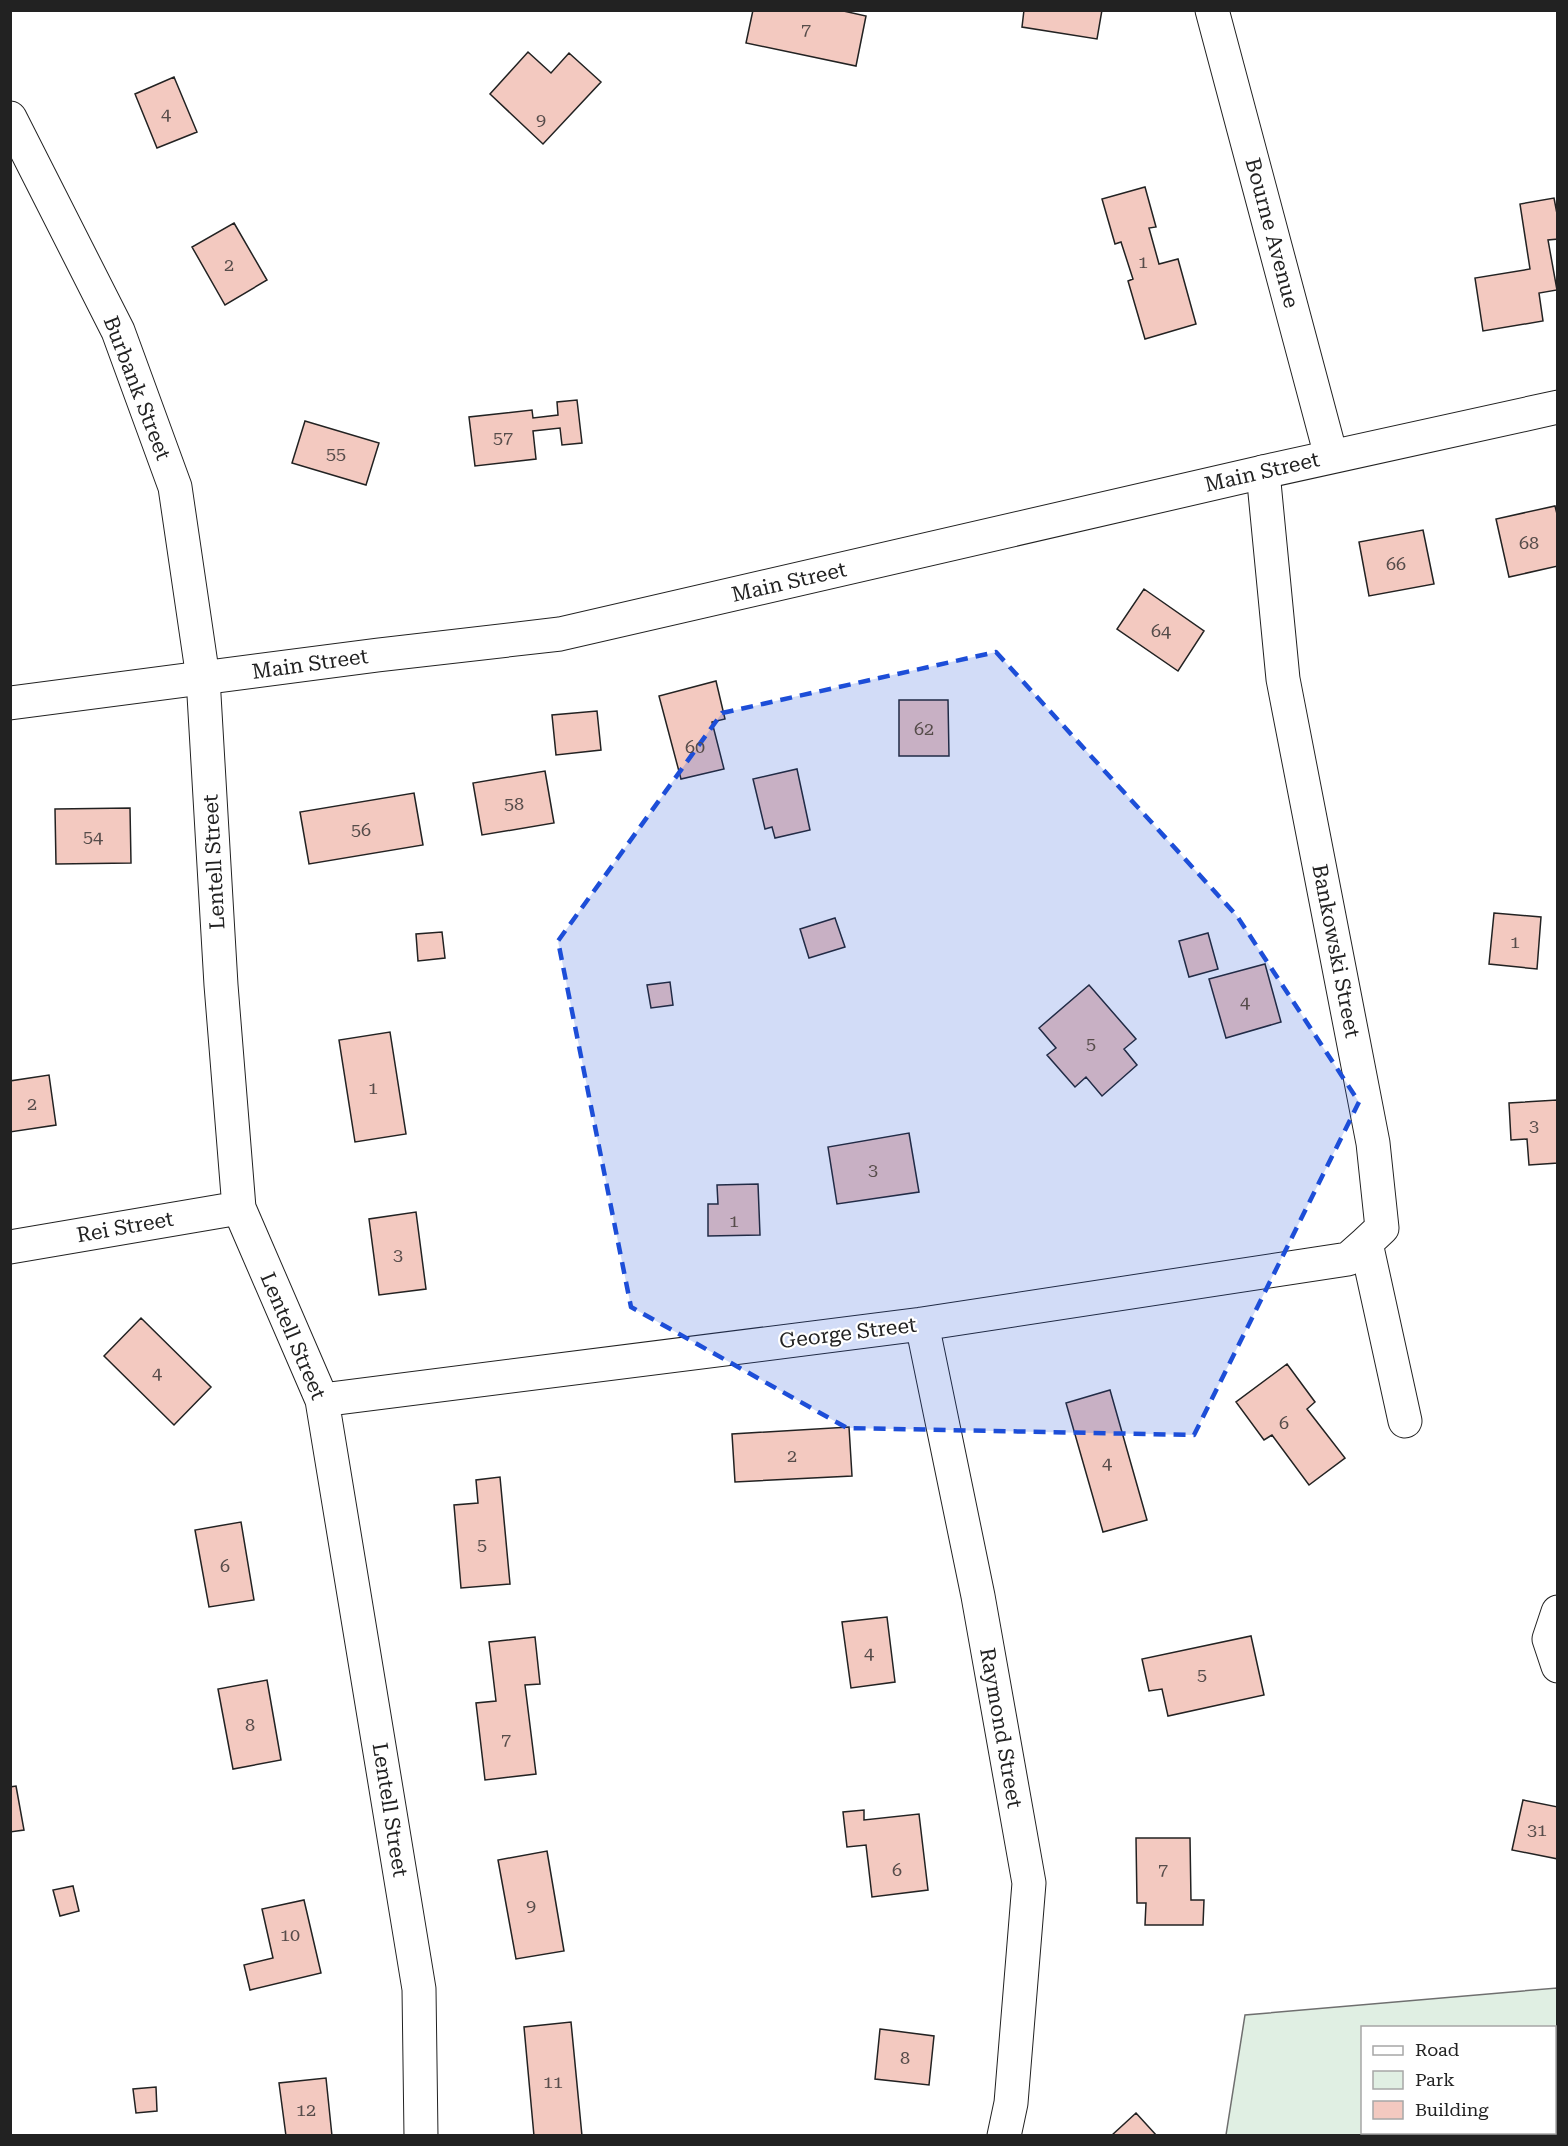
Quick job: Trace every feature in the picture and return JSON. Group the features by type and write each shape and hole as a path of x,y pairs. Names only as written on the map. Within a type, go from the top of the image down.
{"street":[{"name":"Bourne Avenue","path":"1212,10 1332,456"},
{"name":"Burbank Street","path":"10,118 118,332 175,487 202,678"},
{"name":"Main Street","path":"10,703 378,654 560,634 1332,456 1557,407"},
{"name":"Bankowski Street","path":"1263,472 1283,679 1373,1143 1382,1228 1366,1243"},
{"name":"Lentell Street","path":"202,678 221,985 239,1208 322,1400 419,1989 422,2136"},
{"name":"Rei Street","path":"10,1246 239,1208"},
{"name":"George Street","path":"322,1400 922,1323 1348,1259 1366,1243"},
{"path":"1366,1243 1405,1421"},
{"name":"Raymond Street","path":"922,1323 978,1596 1029,1883 1011,2103 1004,2136"},
{"path":"1557,1612 1550,1639 1557,1666"}],"highlighted area":[{"path":"996,652 1237,916 1359,1102 1194,1435 847,1428 631,1307 558,941 722,713"}],"green space":[{"path":"1557,1988 1557,2135 1226,2135 1245,2015"}],"building":[{"path":"753,10 839,10 866,16 856,66 746,43"},
{"path":"1024,10 1102,10 1097,39 1022,27"},
{"path":"528,52 551,73 569,53 601,82 543,144 490,94"},
{"path":"174,77 197,132 157,148 135,94"},
{"path":"1145,187 1156,227 1149,228 1159,264 1178,259 1196,324 1145,339 1128,281 1133,279 1121,242 1115,244 1102,199"},
{"path":"1554,198 1558,219 1558,239 1548,240 1557,290 1539,293 1543,321 1483,331 1475,278 1530,269 1520,204"},
{"path":"234,223 267,280 225,305 192,247"},
{"path":"577,400 582,443 562,445 560,428 533,431 536,459 475,466 469,417 532,410 533,418 558,415 557,402"},
{"path":"305,421 379,443 366,485 292,463"},
{"path":"1555,506 1558,518 1558,566 1509,577 1496,519"},
{"path":"1423,530 1434,584 1369,596 1359,542"},
{"path":"1144,589 1204,631 1178,671 1117,629"},
{"path":"716,681 725,719 712,722 724,769 681,779 659,696"},
{"path":"899,700 948,700 949,756 899,756"},
{"path":"597,711 601,750 556,755 552,715"},
{"path":"797,769 810,830 775,838 772,827 765,829 753,779"},
{"path":"545,771 554,823 482,835 473,783"},
{"path":"414,793 423,845 309,864 300,812"},
{"path":"130,808 131,863 56,864 55,809"},
{"path":"1494,913 1541,917 1537,969 1489,964"},
{"path":"835,918 845,947 809,958 800,929"},
{"path":"442,932 445,958 418,961 416,934"},
{"path":"1208,933 1218,969 1189,977 1179,941"},
{"path":"1265,964 1281,1022 1226,1038 1209,979"},
{"path":"670,982 673,1005 651,1008 647,985"},
{"path":"1089,985 1136,1039 1124,1049 1137,1065 1102,1096 1086,1077 1075,1087 1047,1055 1056,1048 1039,1028"},
{"path":"390,1032 406,1134 355,1142 339,1040"},
{"path":"49,1075 56,1125 10,1132 10,1081"},
{"path":"1557,1100 1558,1163 1529,1165 1527,1139 1511,1140 1509,1103"},
{"path":"909,1133 919,1192 837,1204 828,1147"},
{"path":"758,1184 760,1235 708,1236 708,1204 718,1204 717,1185"},
{"path":"416,1212 426,1289 379,1295 369,1219"},
{"path":"141,1318 211,1387 174,1425 104,1356"},
{"path":"1287,1364 1315,1402 1307,1409 1345,1458 1309,1485 1272,1435 1264,1440 1236,1402"},
{"path":"1110,1390 1147,1520 1103,1532 1066,1403"},
{"path":"849,1427 852,1476 735,1482 732,1434"},
{"path":"500,1477 510,1584 461,1588 454,1505 478,1503 476,1480"},
{"path":"241,1522 254,1600 209,1607 195,1530"},
{"path":"887,1617 895,1682 851,1688 842,1622"},
{"path":"1251,1636 1264,1695 1168,1716 1162,1689 1149,1691 1142,1659"},
{"path":"535,1637 540,1684 525,1685 536,1774 485,1780 476,1703 496,1701 489,1642"},
{"path":"267,1680 281,1760 233,1769 218,1689"},
{"path":"16,1786 24,1830 10,1832 10,1787"},
{"path":"1523,1800 1558,1807 1558,1859 1512,1850"},
{"path":"864,1810 864,1820 919,1814 928,1890 872,1897 866,1845 847,1847 843,1812"},
{"path":"1136,1838 1190,1838 1191,1900 1204,1900 1203,1925 1145,1925 1146,1903 1137,1903"},
{"path":"547,1851 564,1951 516,1959 498,1860"},
{"path":"73,1886 79,1911 60,1916 53,1890"},
{"path":"304,1900 321,1973 250,1990 244,1965 273,1958 262,1909"},
{"path":"571,2022 582,2136 534,2136 524,2027"},
{"path":"880,2029 934,2036 929,2085 875,2079"},
{"path":"326,2078 332,2136 286,2136 279,2083"},
{"path":"156,2087 157,2111 136,2113 133,2089"},
{"path":"1136,2113 1157,2136 1111,2136"}]}
